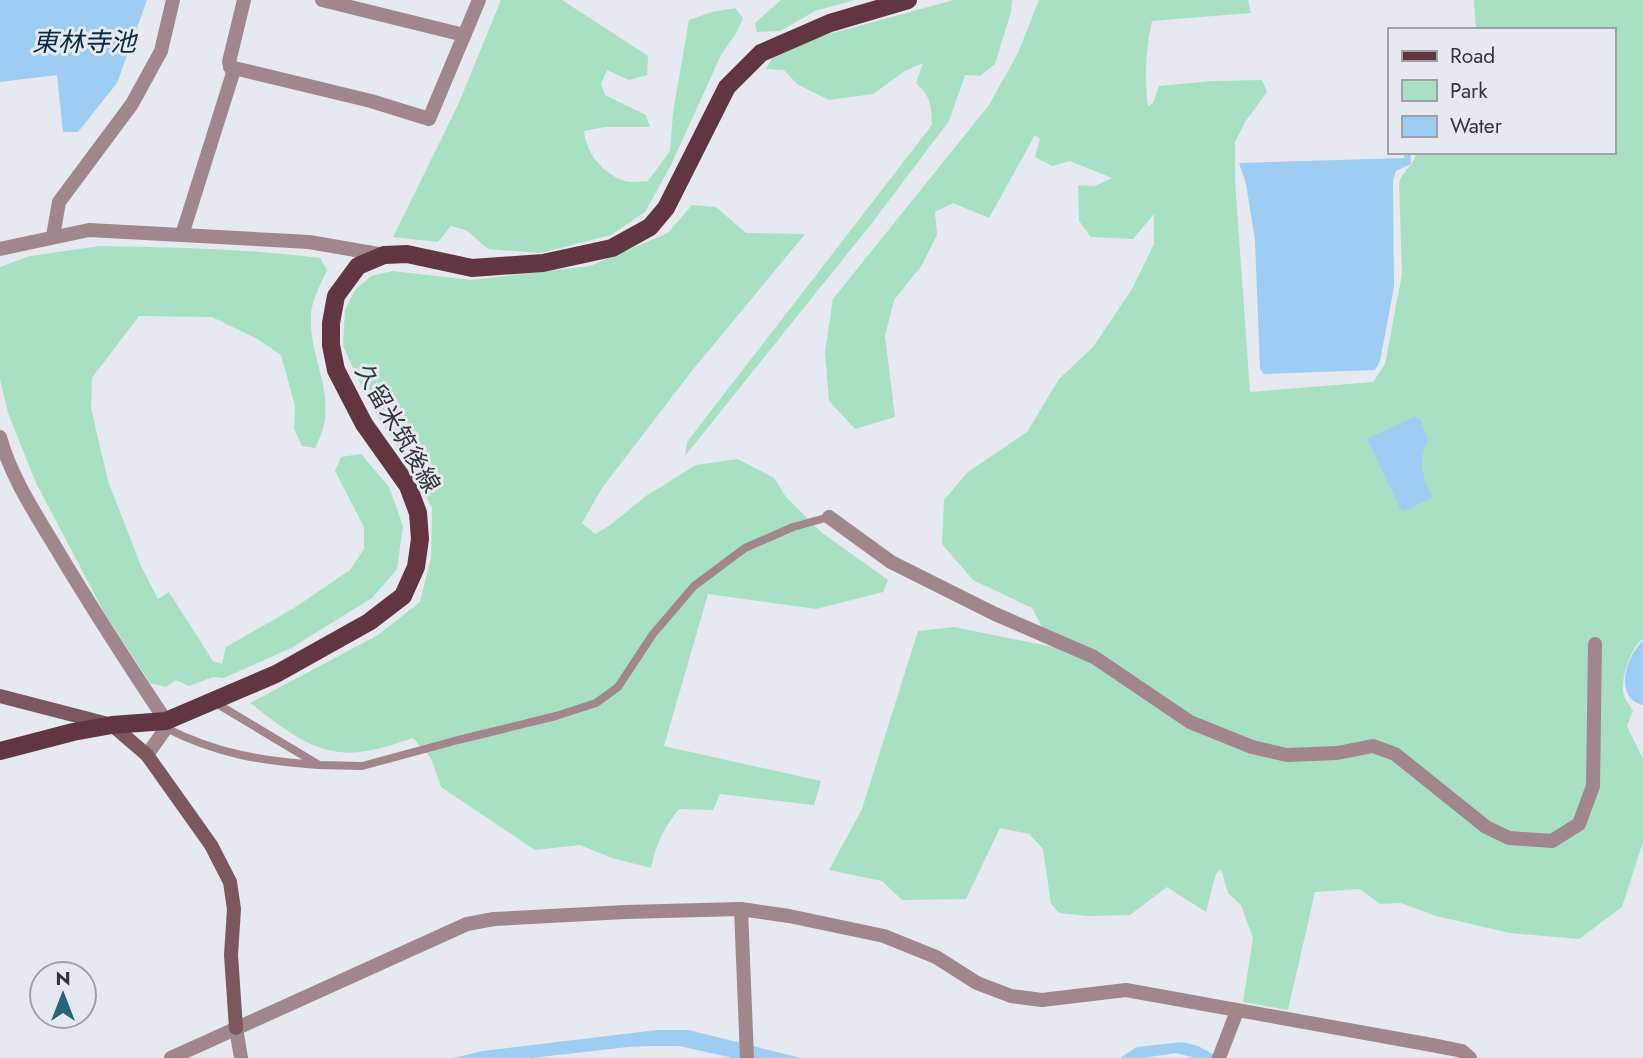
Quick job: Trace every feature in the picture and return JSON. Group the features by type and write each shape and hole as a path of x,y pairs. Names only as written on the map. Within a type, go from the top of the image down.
{"main road":[{"path":"384,255 407,254 471,268 543,263 612,248 650,227 666,208 727,87 761,53 830,23 908,0"},
{"name":"久留米筑後線","path":"0,751 112,725 166,725 276,674 369,622 403,596 415,567 421,539 418,513 408,486 364,424 336,370 331,345 331,323 336,296 358,266 384,255"}],"street":[{"path":"53,236 59,202 132,104 161,51 173,0"},
{"path":"181,235 233,73 229,62 244,0"},
{"path":"322,0 464,36"},
{"path":"230,67 371,101 429,120 479,0"},
{"path":"0,249 89,230 309,242 384,255"},
{"path":"0,438 5,457 33,510 166,725 147,755"},
{"path":"829,517 891,562 995,614 1094,657 1191,722 1252,747 1287,755 1337,753 1373,746 1395,754 1486,827 1508,838 1552,841 1579,824 1593,786 1595,644"},
{"path":"0,696 112,725 147,755 211,845 230,882 234,909 231,956 241,1058"},
{"path":"741,909 747,1058"},
{"path":"171,1058 467,923 494,919 625,912 741,909 884,936 936,957 978,983 1011,996 1042,1000 1126,990 1452,1049 1462,1051 1470,1058"},
{"path":"1219,1058 1237,1011"}],"lane":[{"path":"166,725 195,743 268,761 362,766 596,704 618,687 653,634 694,586 745,548 793,527 829,517"},
{"path":"214,702 319,765"}],"green space":[{"path":"501,0 562,0 648,56 647,75 629,80 607,70 601,84 605,95 646,115 650,127 605,127 584,131 588,147 597,162 617,178 630,182 648,181 670,151 673,113 689,20 735,8 743,18 721,55 671,165 645,212 611,235 541,253 488,249 466,230 451,226 438,242 393,237 458,105"},
{"path":"781,0 855,0 815,11 780,31 757,32 755,23"},
{"path":"954,0 1012,0 1011,12 995,64 980,76 965,75 949,121 872,223 685,456 687,442 932,125 929,102 925,92 916,83 923,63 905,71 873,94 829,100 797,84 784,70 766,69 773,57 796,43"},
{"path":"1039,0 1248,0 1251,13 1152,21 1147,52 1148,106 1153,103 1159,86 1262,80 1267,92 1245,122 1235,142 1235,181 1250,392 1373,382 1385,364 1402,274 1399,183 1416,154 1615,154 1615,28 1476,28 1474,0 1643,0 1643,639 1630,656 1623,690 1633,711 1627,726 1643,759 1643,842 1622,907 1579,939 1510,933 1436,916 1401,903 1380,904 1360,889 1315,892 1288,1010 1243,1002 1253,938 1241,905 1228,893 1221,869 1216,874 1206,912 1167,887 1130,915 1088,916 1059,913 1051,904 1043,849 1029,834 1000,828 966,899 902,900 882,881 829,870 862,809 918,631 954,627 1053,647 1032,608 973,580 942,544 944,500 968,472 1027,432 1059,379 1093,347 1132,289 1154,244 1154,214 1133,239 1091,237 1079,221 1078,185 1095,186 1112,178 1070,161 1052,166 1035,157 1040,139 1035,135 989,218 953,203 935,212 937,235 922,265 894,300 885,336 895,417 855,429 829,401 825,352 833,299 989,105 1018,53"},
{"path":"692,205 716,207 746,233 805,234 691,372 602,488 582,523 595,534 646,496 696,465 737,459 774,478 786,497 821,532 888,580 883,592 816,609 708,594 664,746 821,781 814,805 720,794 713,810 679,809 661,836 651,868 612,858 580,845 535,850 441,787 431,758 413,738 372,750 349,753 333,751 318,747 290,732 250,703 378,635 420,602 431,558 432,508 414,473 368,401 343,346 345,310 355,290 371,276 392,271 472,280 590,266 668,233"},
{"path":"100,246 210,249 293,255 320,258 327,270 311,310 312,333 325,397 322,430 315,448 302,446 294,429 295,406 281,355 259,340 212,317 139,316 92,378 91,408 108,481 141,566 158,599 169,592 213,661 222,664 226,647 294,608 350,570 364,549 364,527 335,471 341,457 361,454 389,487 403,526 397,569 372,598 291,648 224,678 213,677 189,686 176,680 166,687 150,683 105,614 36,483 8,413 0,379 0,267 30,256"}],"water":[{"name":"東林寺池","path":"0,0 147,0 117,83 78,132 63,132 57,75 0,82"},
{"path":"1404,154 1410,154 1411,164 1396,171 1393,181 1394,287 1380,361 1375,370 1264,374 1260,369 1255,240 1246,184 1239,163 1404,158"},
{"path":"1414,417 1420,419 1428,439 1422,469 1432,498 1402,512 1367,439"},
{"path":"1643,641 1643,705 1628,694 1625,676 1632,656"},
{"path":"657,1030 689,1030 801,1058 733,1058 679,1046 650,1046 532,1058 454,1058 482,1051"},
{"path":"1182,1042 1198,1046 1220,1058 1195,1058 1176,1053 1120,1058 1137,1047"}]}
